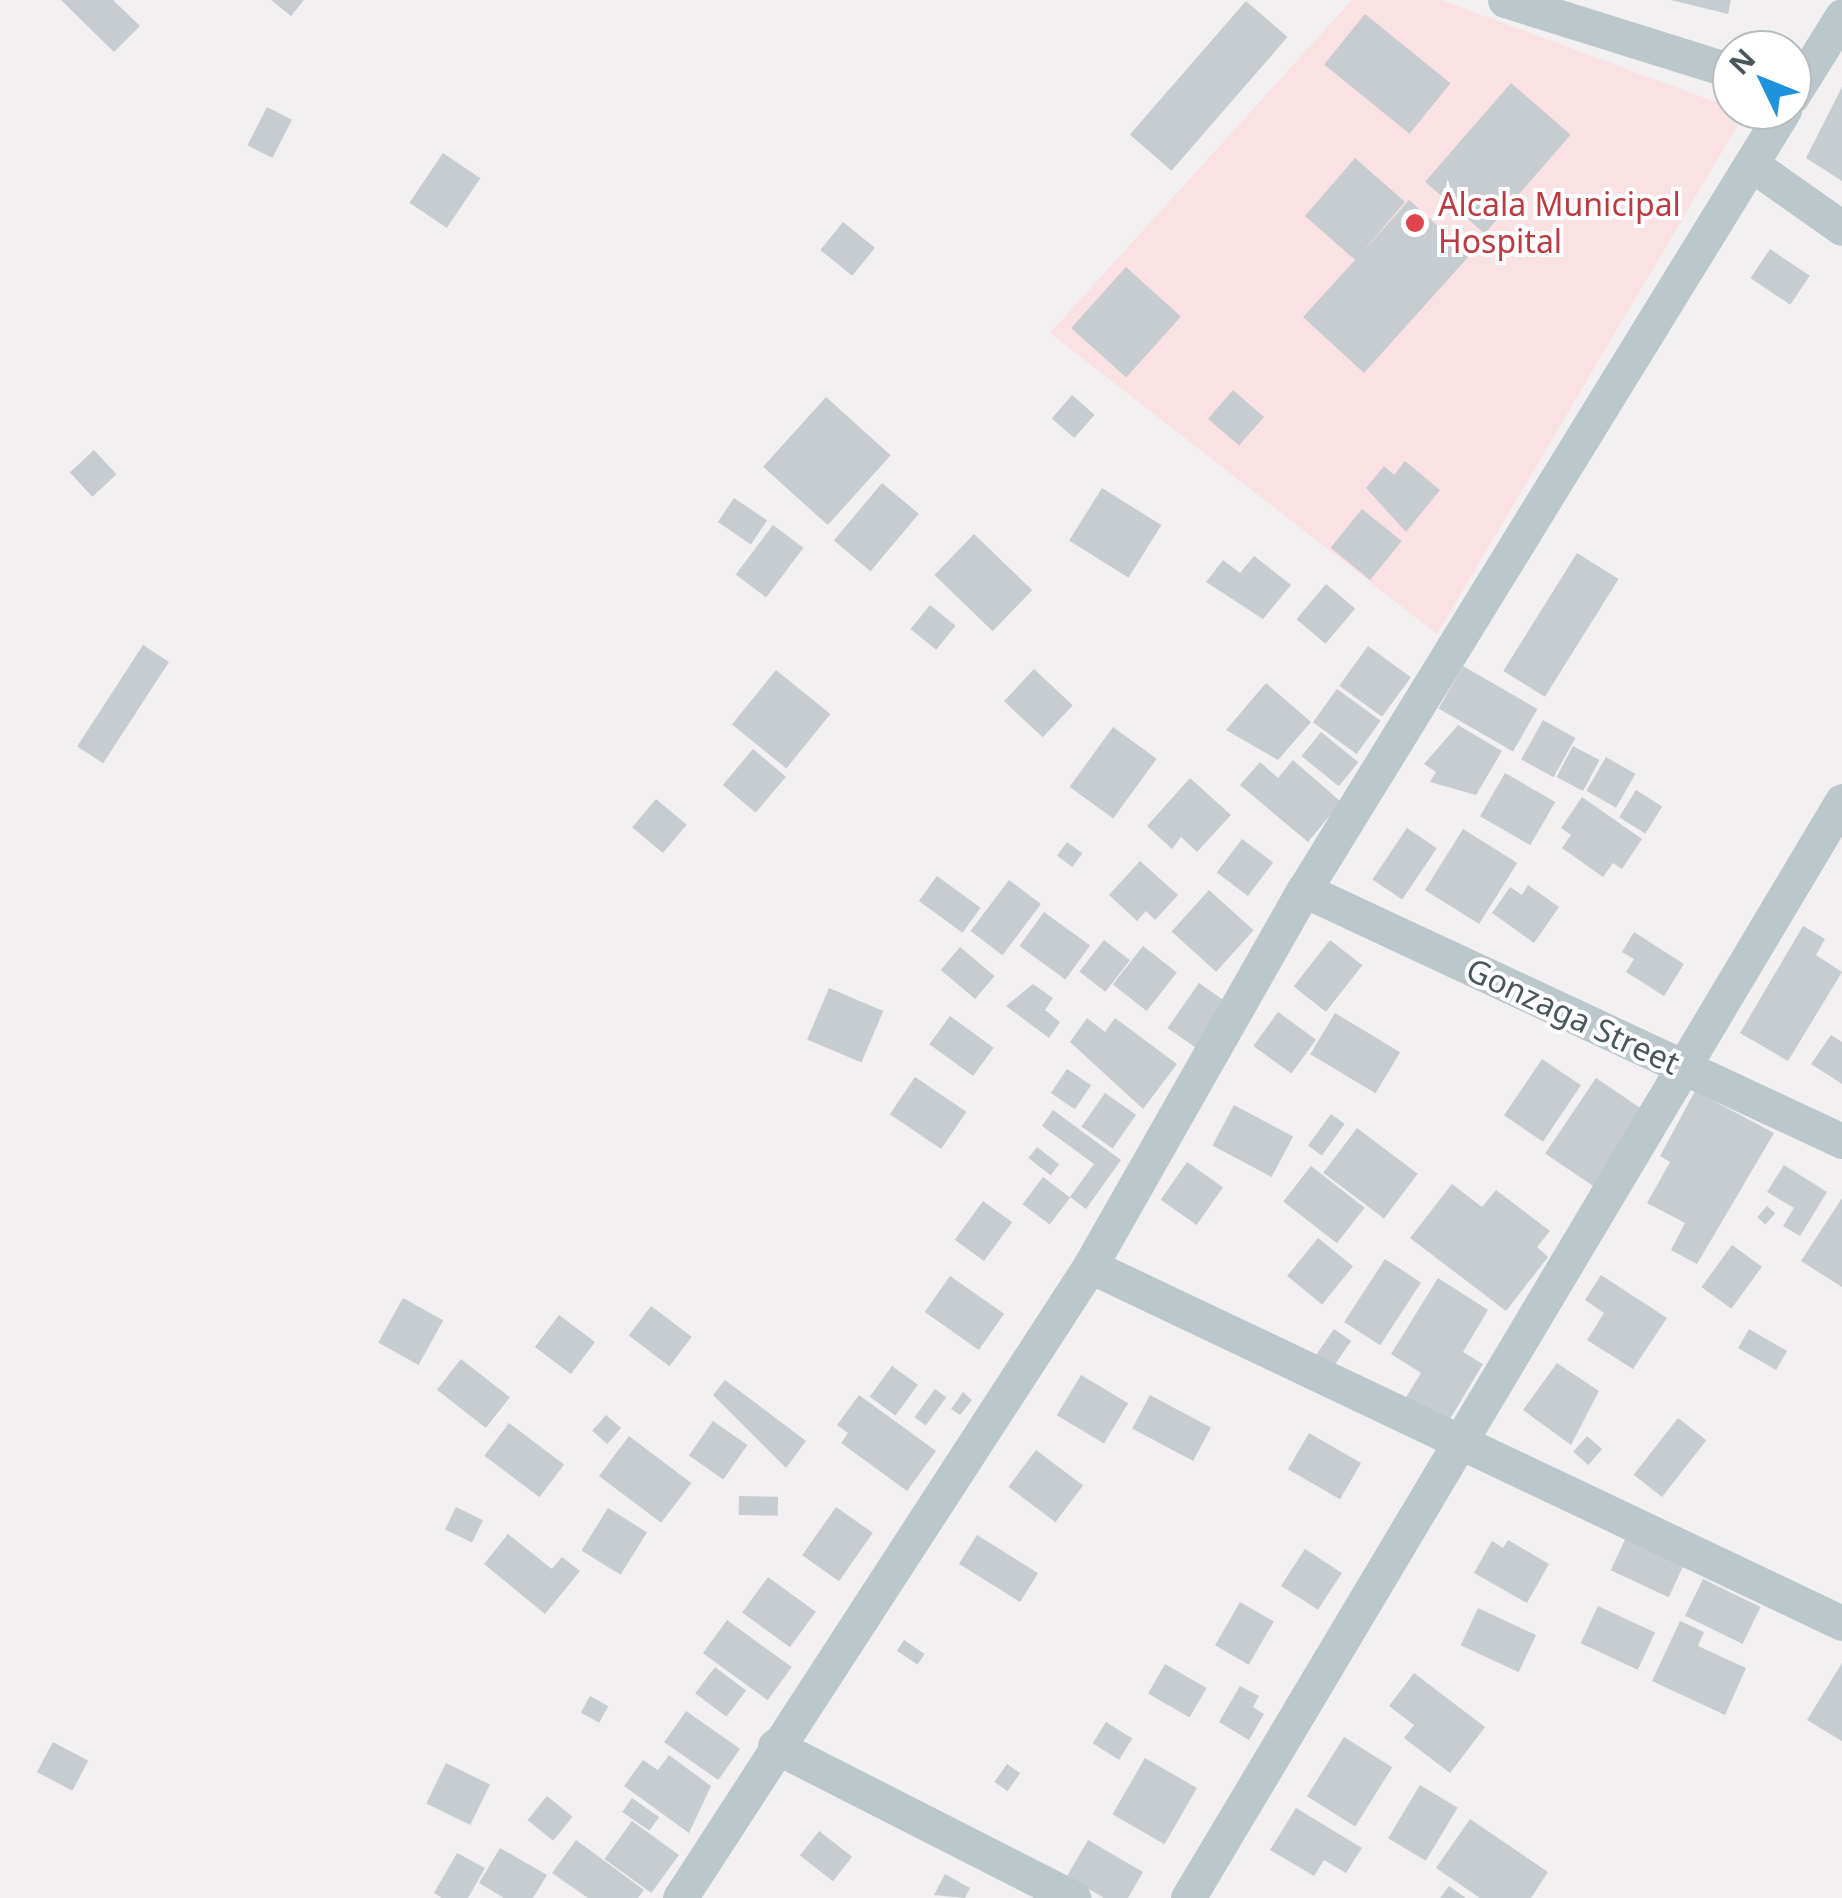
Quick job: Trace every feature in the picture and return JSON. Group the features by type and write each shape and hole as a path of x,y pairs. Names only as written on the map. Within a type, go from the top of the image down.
{"street":[{"path":"1505,0 1712,65"},
{"path":"1812,63 1842,16"},
{"path":"680,1898 775,1746 1090,1266 1304,890 1771,130"},
{"path":"1751,164 1842,228"},
{"path":"1188,1898 1842,801"},
{"name":"Gonzaga Street","path":"1304,890 1842,1140"},
{"path":"1090,1266 1842,1623"},
{"path":"775,1746 1073,1898"}],"shaded area":[{"name":"Alcala Municipal Hospital","path":"1352,0 1441,0 1712,101 1712,130 1735,130 1437,634 1050,333"}],"building":[{"path":"61,0 113,0 140,26 114,52"},
{"path":"271,0 304,0 291,16"},
{"path":"1671,0 1731,0 1728,14"},
{"path":"1246,1 1288,37 1171,171 1130,135"},
{"path":"1365,14 1450,83 1410,134 1324,65"},
{"path":"1511,83 1571,135 1485,234 1425,182"},
{"path":"1842,87 1842,181 1806,158"},
{"path":"267,107 292,120 272,158 247,145"},
{"path":"443,153 480,178 447,228 409,203"},
{"path":"1355,158 1405,202 1359,256 1409,200 1470,255 1364,373 1303,317 1355,260 1305,216"},
{"path":"843,222 875,248 852,276 820,250"},
{"path":"1770,249 1810,276 1790,305 1750,278"},
{"path":"1126,267 1181,317 1126,377 1071,328"},
{"path":"1233,390 1264,417 1239,446 1208,419"},
{"path":"1072,395 1095,415 1074,438 1052,418"},
{"path":"826,397 891,455 828,525 763,467"},
{"path":"94,450 117,474 92,497 70,473"},
{"path":"1405,461 1440,490 1406,532 1366,488 1384,466 1394,475"},
{"path":"882,483 919,514 871,571 834,540"},
{"path":"1102,488 1161,525 1129,578 1069,541"},
{"path":"734,498 767,520 751,544 718,522"},
{"path":"1362,509 1402,541 1370,580 1331,548"},
{"path":"773,525 803,548 766,597 736,575"},
{"path":"974,534 1032,590 993,631 934,575"},
{"path":"1577,553 1619,579 1545,697 1503,671"},
{"path":"1254,556 1291,585 1263,619 1206,582 1223,560 1240,573"},
{"path":"1326,584 1355,608 1326,644 1296,619"},
{"path":"930,605 956,626 936,650 910,629"},
{"path":"143,645 169,662 103,763 77,746"},
{"path":"1368,646 1411,677 1382,717 1339,686"},
{"path":"1463,666 1537,709 1513,751 1438,708"},
{"path":"1034,669 1073,705 1043,737 1004,701"},
{"path":"776,670 830,714 786,768 732,724"},
{"path":"1266,683 1311,722 1278,760 1226,730"},
{"path":"1337,689 1381,721 1357,754 1313,722"},
{"path":"1543,720 1575,738 1554,777 1521,759"},
{"path":"1458,725 1502,751 1476,795 1430,782 1436,772 1424,764"},
{"path":"1113,727 1157,759 1113,819 1070,787"},
{"path":"1321,732 1358,762 1339,786 1301,756"},
{"path":"1573,746 1599,760 1583,791 1557,777"},
{"path":"753,749 786,777 756,813 723,785"},
{"path":"1606,757 1635,774 1616,808 1586,791"},
{"path":"1293,760 1341,802 1308,842 1240,785 1260,762 1278,778"},
{"path":"1505,773 1555,802 1530,845 1480,816"},
{"path":"1190,778 1231,815 1197,852 1181,837 1172,849 1147,826"},
{"path":"1636,790 1662,806 1645,834 1619,817"},
{"path":"1582,797 1642,839 1622,869 1613,863 1603,877 1562,848 1571,835 1561,828"},
{"path":"656,799 687,825 663,853 632,827"},
{"path":"1407,828 1437,848 1402,900 1372,879"},
{"path":"1463,829 1517,863 1479,924 1425,890"},
{"path":"1242,839 1273,862 1248,896 1217,873"},
{"path":"1067,842 1082,853 1072,867 1057,856"},
{"path":"1140,861 1178,895 1155,920 1146,911 1137,921 1109,895"},
{"path":"937,876 981,908 962,933 919,901"},
{"path":"1009,880 1041,904 1002,955 970,931"},
{"path":"1528,885 1559,907 1534,943 1492,913 1510,887 1522,895"},
{"path":"1209,890 1254,930 1216,972 1172,932"},
{"path":"1044,912 1090,946 1065,979 1019,946"},
{"path":"1803,926 1825,939 1816,955 1842,972 1788,1061 1740,1033"},
{"path":"1634,932 1684,964 1664,996 1626,972 1634,959 1622,952"},
{"path":"1104,940 1130,960 1105,992 1079,972"},
{"path":"1330,940 1362,965 1326,1012 1294,986"},
{"path":"1143,946 1177,972 1147,1011 1113,985"},
{"path":"960,947 994,976 975,999 941,970"},
{"path":"1199,983 1230,1005 1199,1050 1167,1028"},
{"path":"1033,984 1053,998 1045,1010 1060,1022 1049,1038 1006,1006"},
{"path":"829,988 883,1011 861,1063 807,1040"},
{"path":"1278,1012 1316,1040 1291,1074 1253,1046"},
{"path":"1335,1013 1400,1052 1375,1093 1310,1054"},
{"path":"950,1016 994,1048 973,1076 929,1044"},
{"path":"1087,1018 1105,1032 1115,1018 1177,1064 1143,1109 1070,1042"},
{"path":"1831,1035 1842,1042 1842,1084 1811,1064"},
{"path":"1542,1059 1581,1085 1543,1142 1504,1115"},
{"path":"1067,1069 1091,1085 1075,1109 1051,1093"},
{"path":"915,1077 966,1112 941,1149 890,1114"},
{"path":"1596,1078 1644,1110 1593,1186 1545,1153"},
{"path":"1695,1091 1774,1133 1697,1264 1671,1250 1685,1223 1647,1203 1670,1162 1660,1156"},
{"path":"1105,1093 1136,1115 1113,1148 1081,1127"},
{"path":"1234,1105 1293,1136 1272,1177 1212,1146"},
{"path":"1053,1110 1121,1160 1086,1209 1070,1197 1094,1164 1042,1126"},
{"path":"1331,1114 1345,1124 1322,1156 1308,1146"},
{"path":"1357,1128 1418,1174 1384,1218 1323,1173"},
{"path":"1037,1147 1059,1164 1050,1175 1028,1158"},
{"path":"1187,1162 1223,1187 1197,1225 1161,1200"},
{"path":"1784,1165 1827,1192 1800,1236 1783,1226 1794,1208 1767,1192"},
{"path":"1311,1166 1365,1208 1337,1243 1283,1201"},
{"path":"1043,1177 1070,1197 1050,1225 1023,1204"},
{"path":"1452,1184 1482,1207 1496,1190 1550,1231 1537,1247 1548,1257 1506,1311 1410,1238"},
{"path":"1842,1198 1842,1287 1801,1261"},
{"path":"983,1201 1012,1222 984,1261 955,1240"},
{"path":"1767,1206 1775,1213 1765,1225 1757,1217"},
{"path":"1318,1238 1353,1266 1322,1304 1287,1276"},
{"path":"1732,1245 1762,1267 1731,1309 1701,1287"},
{"path":"1385,1259 1421,1282 1380,1345 1344,1322"},
{"path":"1601,1275 1667,1318 1633,1369 1587,1340 1604,1313 1585,1300"},
{"path":"950,1276 1004,1314 979,1350 925,1312"},
{"path":"1438,1278 1488,1310 1463,1352 1483,1364 1447,1424 1405,1399 1421,1373 1391,1354"},
{"path":"403,1298 443,1320 419,1365 378,1343"},
{"path":"651,1306 692,1337 669,1366 629,1336"},
{"path":"559,1315 595,1342 571,1374 535,1347"},
{"path":"1334,1329 1351,1341 1333,1366 1316,1354"},
{"path":"1749,1329 1787,1351 1776,1370 1738,1348"},
{"path":"461,1359 510,1397 486,1428 437,1390"},
{"path":"1557,1363 1599,1391 1571,1445 1523,1410"},
{"path":"892,1366 918,1385 896,1416 870,1397"},
{"path":"1081,1375 1128,1403 1104,1444 1057,1415"},
{"path":"725,1380 806,1441 786,1468 713,1395"},
{"path":"935,1389 946,1397 926,1426 914,1417"},
{"path":"963,1392 972,1400 960,1415 951,1409"},
{"path":"859,1395 936,1451 907,1491 841,1443 848,1433 837,1425"},
{"path":"1150,1395 1211,1427 1193,1461 1132,1429"},
{"path":"606,1415 621,1428 607,1444 592,1431"},
{"path":"1678,1418 1706,1440 1662,1497 1634,1475"},
{"path":"713,1421 747,1445 723,1479 689,1455"},
{"path":"509,1423 564,1465 539,1497 484,1456"},
{"path":"1309,1433 1361,1463 1340,1499 1288,1469"},
{"path":"629,1436 691,1483 661,1523 599,1476"},
{"path":"1587,1436 1602,1449 1588,1465 1573,1452"},
{"path":"1036,1450 1083,1486 1055,1522 1008,1487"},
{"path":"739,1496 778,1497 778,1516 739,1515"},
{"path":"456,1507 483,1520 472,1543 445,1529"},
{"path":"836,1507 873,1533 839,1581 802,1555"},
{"path":"608,1508 647,1532 621,1575 582,1550"},
{"path":"1628,1533 1686,1560 1669,1597 1611,1570"},
{"path":"508,1534 552,1569 562,1557 580,1571 545,1614 484,1564"},
{"path":"977,1535 1038,1573 1020,1602 959,1564"},
{"path":"1508,1540 1549,1564 1527,1603 1474,1573 1492,1541 1503,1548"},
{"path":"1305,1549 1342,1573 1318,1610 1281,1586"},
{"path":"768,1577 816,1612 790,1647 742,1613"},
{"path":"1703,1579 1761,1607 1743,1644 1685,1616"},
{"path":"1240,1602 1274,1622 1249,1665 1215,1645"},
{"path":"1598,1606 1655,1633 1638,1670 1581,1643"},
{"path":"1478,1608 1536,1635 1519,1672 1461,1645"},
{"path":"727,1620 792,1667 768,1700 703,1653"},
{"path":"1680,1621 1704,1632 1698,1646 1746,1668 1725,1715 1652,1681"},
{"path":"904,1640 925,1654 917,1665 897,1651"},
{"path":"1842,1663 1842,1741 1807,1720"},
{"path":"1165,1664 1207,1688 1190,1717 1148,1693"},
{"path":"715,1667 746,1690 726,1717 695,1693"},
{"path":"1414,1673 1485,1727 1450,1773 1404,1738 1414,1725 1389,1706"},
{"path":"1240,1686 1259,1696 1253,1707 1264,1714 1249,1740 1219,1722"},
{"path":"590,1696 608,1706 599,1723 581,1713"},
{"path":"686,1711 740,1749 718,1780 664,1742"},
{"path":"1106,1722 1132,1738 1119,1760 1093,1743"},
{"path":"1344,1737 1392,1767 1355,1827 1307,1796"},
{"path":"53,1742 88,1761 72,1791 37,1772"},
{"path":"669,1755 711,1786 689,1833 624,1786 643,1760 658,1770"},
{"path":"1145,1758 1197,1788 1164,1844 1112,1814"},
{"path":"446,1763 490,1784 470,1825 426,1803"},
{"path":"1007,1764 1020,1773 1007,1791 994,1782"},
{"path":"1420,1785 1458,1808 1426,1861 1388,1838"},
{"path":"547,1796 573,1817 553,1841 527,1820"},
{"path":"632,1798 659,1817 649,1831 622,1812"},
{"path":"1296,1808 1362,1848 1346,1873 1324,1860 1314,1876 1270,1850"},
{"path":"1470,1819 1548,1872 1531,1898 1480,1898 1436,1868"},
{"path":"632,1821 679,1855 651,1893 604,1859"},
{"path":"819,1831 852,1857 833,1881 800,1855"},
{"path":"576,1840 644,1890 638,1898 588,1898 552,1873"},
{"path":"1088,1840 1143,1872 1128,1898 1104,1898 1067,1876"},
{"path":"500,1848 547,1875 533,1898 504,1898 479,1883"},
{"path":"457,1853 485,1868 468,1898 442,1898 434,1893"},
{"path":"945,1874 970,1888 965,1898 934,1895"},
{"path":"1449,1886 1466,1898 1440,1898"}],"place":[{"name":"Alcala Municipal Hospital","path":"1415,223"}]}
